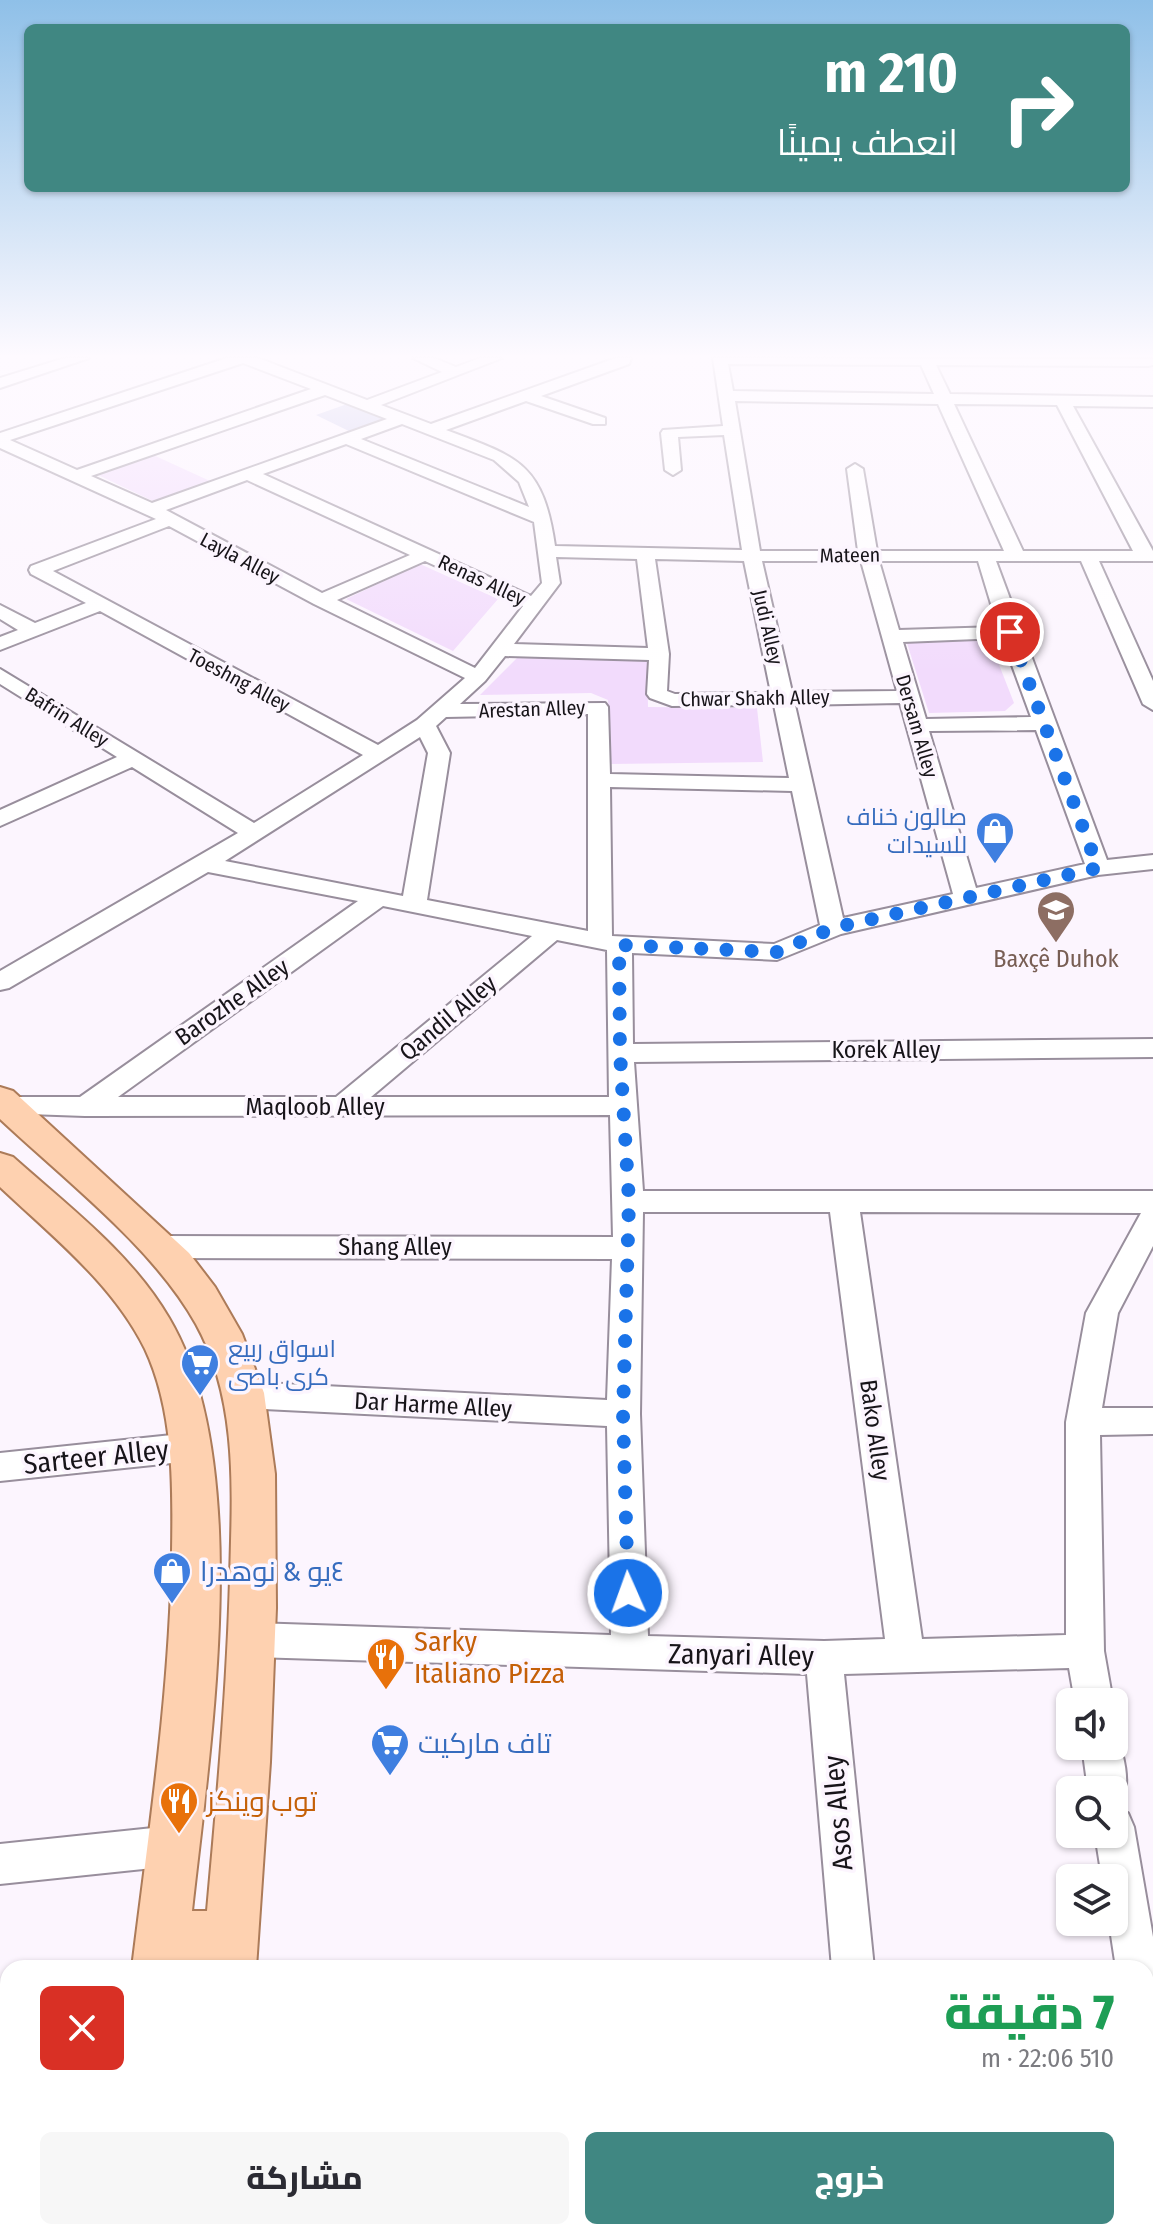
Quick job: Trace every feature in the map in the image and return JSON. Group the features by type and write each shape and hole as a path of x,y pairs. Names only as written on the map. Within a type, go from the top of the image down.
{"main road":[{"path":"0,1166 110,1269 135,1298 156,1330 184,1405 191,1447 196,1559 193,1667 161,1947 188,1938 203,1939 230,1950 253,1640 252,1447 244,1395 212,1314 197,1290 161,1247 4,1103"}],"street":[{"name":"Layla Alley","path":"41,463 159,514 321,600 478,677"},
{"path":"73,477 115,463"},
{"path":"159,514 284,463"},
{"path":"404,463 542,519"},
{"path":"0,982 204,864 378,754 433,718 478,677 551,583 542,519 527,480 507,463"},
{"path":"672,463 673,470"},
{"name":"Judi Alley","path":"737,463 752,556 833,928"},
{"path":"973,463 1016,556"},
{"path":"1097,463 1149,556"},
{"name":"Dersam Alley","path":"855,469 868,554 966,897"},
{"name":"Renas Alley","path":"250,475 536,605"},
{"name":"Toeshng Alley","path":"159,514 38,570 378,754"},
{"name":"Mateen","path":"546,551 752,556 1149,556"},
{"path":"499,650 659,654 645,553"},
{"name":"Renas Alley","path":"321,600 427,554"},
{"path":"1087,555 1153,704"},
{"path":"985,556 1098,868"},
{"path":"0,644 99,605"},
{"path":"0,611 34,631"},
{"path":"891,636 1010,632"},
{"name":"Chwar Shakh Alley","path":"659,654 657,694 672,700 909,697"},
{"name":"Bafrin Alley","path":"0,675 254,833"},
{"name":"Arestan Alley","path":"433,718 598,707 599,780 609,942 620,1053 629,1201 623,1414 630,1653"},
{"path":"414,904 439,753 433,718"},
{"path":"917,725 1045,723"},
{"name":"Bafrin Alley","path":"2,816 133,758"},
{"path":"599,780 802,785"},
{"path":"204,864 609,942 777,952 833,928 1098,868 1152,864"},
{"name":"Barozhe Alley","path":"85,1107 380,897"},
{"name":"Qandil Alley","path":"341,1107 554,930"},
{"name":"Korek Alley","path":"620,1053 1153,1048"},
{"name":"Maqloob Alley","path":"4,1103 85,1107 623,1106"},
{"path":"629,1201 1153,1202"},
{"name":"Bako Alley","path":"844,1203 906,1657"},
{"path":"1092,1688 1085,1651 1083,1422 1102,1313 1153,1218"},
{"name":"Shang Alley","path":"161,1247 630,1248"},
{"name":"Dar Harme Alley","path":"244,1395 623,1414"},
{"path":"1083,1422 1153,1421"},
{"name":"Sarteer Alley","path":"0,1467 191,1447"},
{"name":"Zanyari Alley","path":"253,1640 824,1658 1085,1651"},
{"name":"Asos Alley","path":"824,1658 852,1960"},
{"path":"0,1864 172,1846"},
{"path":"1117,1848 1136,1960"}],"shaded area":[{"path":"128,463 170,463 210,481 155,502 96,474"},
{"path":"420,564 498,599 453,651 346,599"},
{"path":"989,639 1014,703 1005,711 929,713 906,640"},
{"path":"517,658 647,659 648,707 757,708 763,762 611,764 608,700 591,693 480,695"}],"place":[{"name":"صالون خناف للسيدات","path":"995,865"},
{"name":"Baxçê Duhok","path":"1056,944"},
{"name":"اسواق ربيع كرى باصى","path":"200,1397"},
{"name":"٤يو & نوهدرا","path":"172,1605"},
{"name":"Sarky Italiano Pizza","path":"386,1691"},
{"name":"تاف ماركيت","path":"390,1777"},
{"name":"توب وينكز","path":"179,1835"}],"route":[{"path":"628,1593 623,1414 630,1248 620,1053 619,945 777,952 833,928 1098,868 1010,632"}]}
